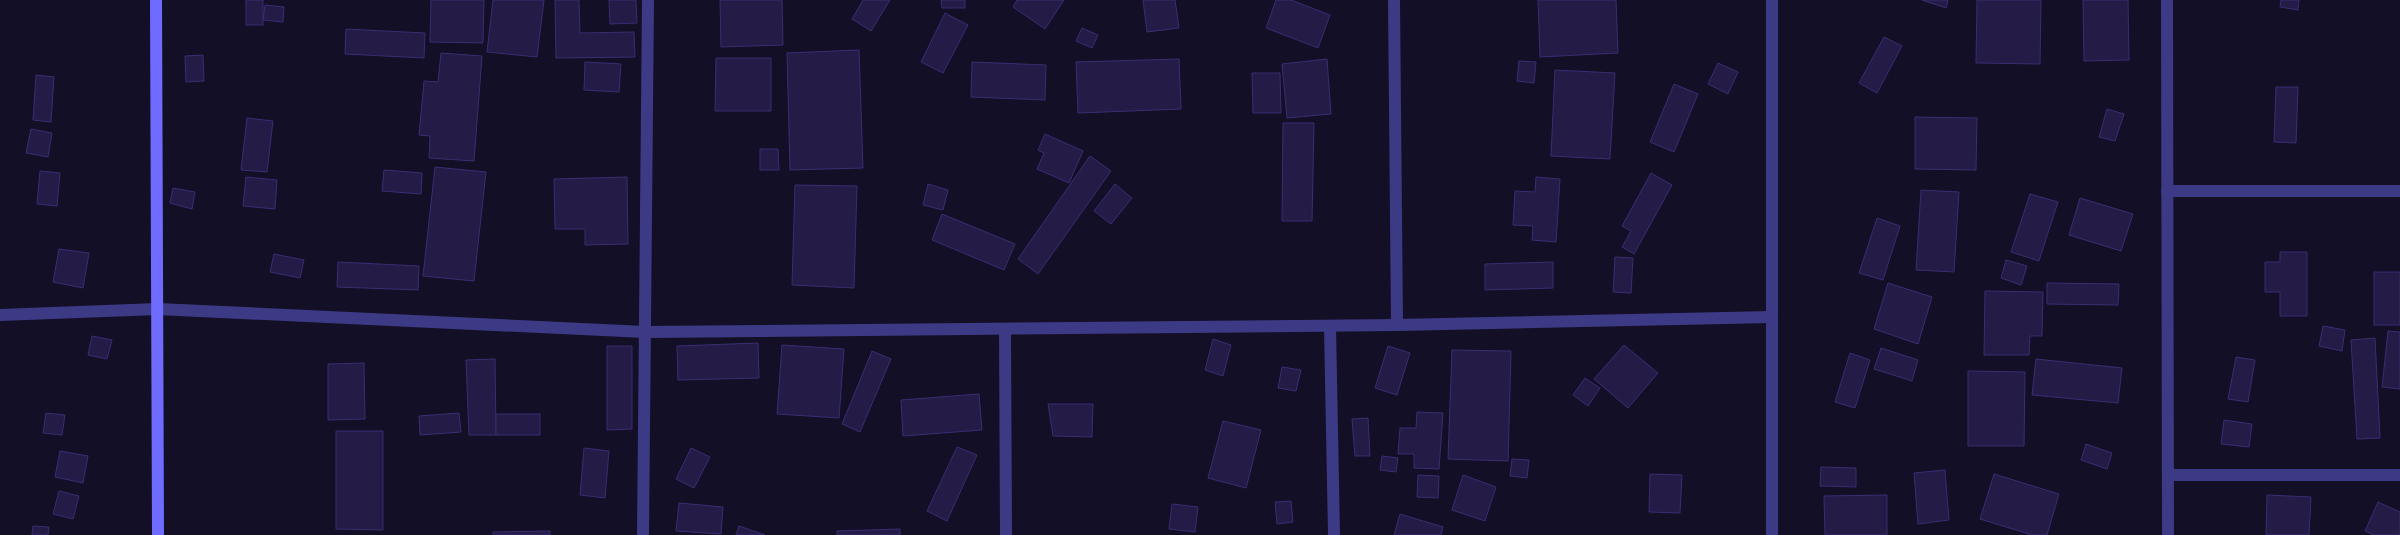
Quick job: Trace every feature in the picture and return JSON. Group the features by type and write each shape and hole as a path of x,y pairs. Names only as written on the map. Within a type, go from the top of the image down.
{"street":[{"path":"156,0 158,535"},
{"path":"643,535 648,0"},
{"path":"1394,0 1396,325"},
{"path":"1772,0 1772,535"},
{"path":"2167,0 2168,535"},
{"path":"2167,191 2400,191"},
{"path":"0,315 158,309 645,332 1330,326 1772,316"},
{"path":"1330,326 1334,535"},
{"path":"1006,329 1006,535"},
{"path":"2168,475 2400,475"}],"building":[{"path":"246,0 263,0 263,25 246,25"},
{"path":"431,0 484,0 483,43 430,42"},
{"path":"493,0 544,0 537,57 487,52"},
{"path":"555,0 579,0 580,33 634,32 635,57 556,58"},
{"path":"609,0 636,0 637,23 610,24"},
{"path":"720,0 782,0 783,45 721,47"},
{"path":"863,0 890,0 871,31 852,19"},
{"path":"941,0 965,0 965,8 942,8"},
{"path":"1017,0 1064,0 1045,29 1013,7"},
{"path":"1143,0 1175,0 1179,28 1147,32"},
{"path":"1276,0 1291,0 1330,15 1318,48 1266,28"},
{"path":"1538,0 1616,0 1618,53 1540,57"},
{"path":"1922,0 1948,0 1946,8"},
{"path":"1977,0 2041,0 2040,64 1976,63"},
{"path":"2083,0 2128,0 2129,60 2084,61"},
{"path":"2281,0 2299,0 2298,10 2280,7"},
{"path":"265,5 284,7 283,22 263,20"},
{"path":"945,13 968,25 943,73 921,62"},
{"path":"1082,28 1098,35 1092,48 1076,41"},
{"path":"346,29 425,33 424,58 345,54"},
{"path":"1884,37 1902,46 1877,93 1859,83"},
{"path":"859,50 863,168 790,170 787,53"},
{"path":"441,53 482,56 474,161 429,158 430,136 419,135 424,81 438,82"},
{"path":"203,55 204,81 186,82 185,56"},
{"path":"716,58 771,58 771,111 715,111"},
{"path":"1179,59 1181,109 1078,113 1076,62"},
{"path":"1327,59 1331,114 1287,118 1282,64"},
{"path":"1519,61 1536,62 1534,83 1517,81"},
{"path":"585,62 621,64 619,92 584,90"},
{"path":"972,62 1046,65 1045,100 971,97"},
{"path":"1718,63 1738,72 1728,94 1708,84"},
{"path":"1555,70 1615,73 1610,159 1551,156"},
{"path":"1252,73 1280,73 1281,113 1253,113"},
{"path":"36,75 54,77 51,122 33,120"},
{"path":"1674,84 1698,94 1674,152 1650,142"},
{"path":"2276,87 2298,87 2296,143 2274,142"},
{"path":"2107,109 2124,114 2115,141 2099,137"},
{"path":"1915,117 1977,118 1976,170 1915,169"},
{"path":"247,118 273,121 267,172 241,170"},
{"path":"1283,123 1314,123 1312,221 1282,221"},
{"path":"31,129 52,133 48,157 26,153"},
{"path":"1045,134 1083,151 1069,183 1037,169 1044,153 1038,150"},
{"path":"760,149 778,149 779,170 760,170"},
{"path":"1090,156 1111,171 1038,274 1018,259"},
{"path":"435,167 486,172 474,281 423,276"},
{"path":"384,170 422,173 421,194 382,191"},
{"path":"40,171 60,173 57,206 37,204"},
{"path":"1651,173 1672,185 1634,254 1622,247 1631,231 1622,226"},
{"path":"246,177 277,180 275,209 243,206"},
{"path":"627,177 628,244 585,245 585,229 555,229 554,179"},
{"path":"1536,177 1560,179 1556,242 1532,240 1533,226 1513,225 1515,191 1535,192"},
{"path":"928,184 948,190 943,210 923,205"},
{"path":"1115,184 1132,198 1111,224 1094,211"},
{"path":"795,185 857,186 854,288 792,285"},
{"path":"173,188 195,192 192,209 170,203"},
{"path":"1921,190 1959,192 1954,272 1916,270"},
{"path":"2030,194 2058,202 2039,261 2011,252"},
{"path":"2080,198 2133,214 2121,251 2069,235"},
{"path":"942,214 1015,244 1004,270 932,240"},
{"path":"1877,218 1900,226 1883,280 1859,273"},
{"path":"59,249 89,253 83,288 53,282"},
{"path":"2280,252 2307,252 2307,316 2280,316 2280,292 2265,292 2265,262 2280,262"},
{"path":"274,254 304,260 300,278 270,272"},
{"path":"1615,257 1633,258 1631,293 1613,292"},
{"path":"2006,260 2027,266 2021,285 2001,278"},
{"path":"338,262 419,266 418,290 337,287"},
{"path":"1553,262 1553,288 1485,290 1485,264"},
{"path":"2374,272 2400,272 2400,325 2374,325"},
{"path":"1888,283 1932,297 1918,344 1874,329"},
{"path":"2047,283 2119,284 2118,305 2047,304"},
{"path":"1985,291 2043,292 2042,336 2030,336 2029,355 1984,355"},
{"path":"2323,326 2345,330 2342,351 2319,346"},
{"path":"2388,331 2400,332 2400,389 2382,387"},
{"path":"92,336 112,340 107,359 88,355"},
{"path":"2375,338 2380,438 2357,439 2351,340"},
{"path":"1213,339 1231,345 1223,376 1205,370"},
{"path":"758,343 759,378 678,380 677,346"},
{"path":"782,345 844,349 839,418 777,414"},
{"path":"1624,345 1658,373 1628,408 1594,379"},
{"path":"607,346 632,346 632,429 607,430"},
{"path":"1388,346 1410,353 1397,395 1375,388"},
{"path":"1881,348 1918,360 1912,381 1874,369"},
{"path":"1452,350 1511,351 1508,461 1448,459"},
{"path":"872,351 891,359 860,432 842,424"},
{"path":"1850,353 1870,360 1855,408 1835,402"},
{"path":"2236,357 2255,360 2248,402 2228,399"},
{"path":"495,359 496,435 469,435 466,360"},
{"path":"2036,359 2122,368 2118,403 2032,395"},
{"path":"364,363 365,419 328,420 328,364"},
{"path":"1282,367 1301,370 1296,391 1278,388"},
{"path":"1968,371 2025,372 2024,446 1968,446"},
{"path":"1585,378 1600,388 1588,406 1573,395"},
{"path":"979,394 982,430 903,436 901,400"},
{"path":"1048,404 1093,404 1092,437 1053,436"},
{"path":"1417,412 1443,413 1439,469 1414,468 1414,454 1398,454 1400,428 1416,428"},
{"path":"46,413 65,415 62,435 43,433"},
{"path":"459,413 461,432 420,435 419,416"},
{"path":"496,414 540,414 540,435 496,435"},
{"path":"1368,418 1370,456 1355,456 1352,419"},
{"path":"2224,420 2252,424 2249,447 2221,444"},
{"path":"1223,421 1261,430 1246,488 1208,478"},
{"path":"336,431 383,431 383,530 336,529"},
{"path":"2086,444 2112,453 2107,469 2081,460"},
{"path":"957,447 977,455 947,521 927,511"},
{"path":"584,448 609,451 605,498 580,495"},
{"path":"691,448 710,457 694,488 676,479"},
{"path":"60,451 88,456 83,483 55,477"},
{"path":"1382,456 1398,458 1396,472 1380,470"},
{"path":"1512,459 1529,460 1527,478 1510,476"},
{"path":"1821,467 1856,468 1856,487 1820,486"},
{"path":"1945,470 1949,520 1918,524 1914,473"},
{"path":"1650,474 1682,475 1680,513 1649,512"},
{"path":"1994,474 2059,494 2047,535 2032,535 1980,519"},
{"path":"1418,475 1439,476 1438,498 1417,497"},
{"path":"1463,475 1496,487 1485,521 1452,510"},
{"path":"59,491 79,496 73,519 53,514"},
{"path":"1887,495 1887,535 1825,535 1824,496"},
{"path":"2267,495 2311,497 2309,535 2266,535"},
{"path":"1291,501 1293,522 1277,524 1275,502"},
{"path":"2378,502 2400,512 2400,535 2374,535 2365,531"},
{"path":"679,503 723,507 721,534 676,531"},
{"path":"1172,504 1198,507 1195,532 1169,529"},
{"path":"1400,514 1443,527 1441,535 1394,535"},
{"path":"33,526 49,527 48,535 32,535"},
{"path":"739,526 765,535 736,535"},
{"path":"900,529 900,535 837,535 837,531"},
{"path":"550,531 550,535 493,535 493,532"}]}
